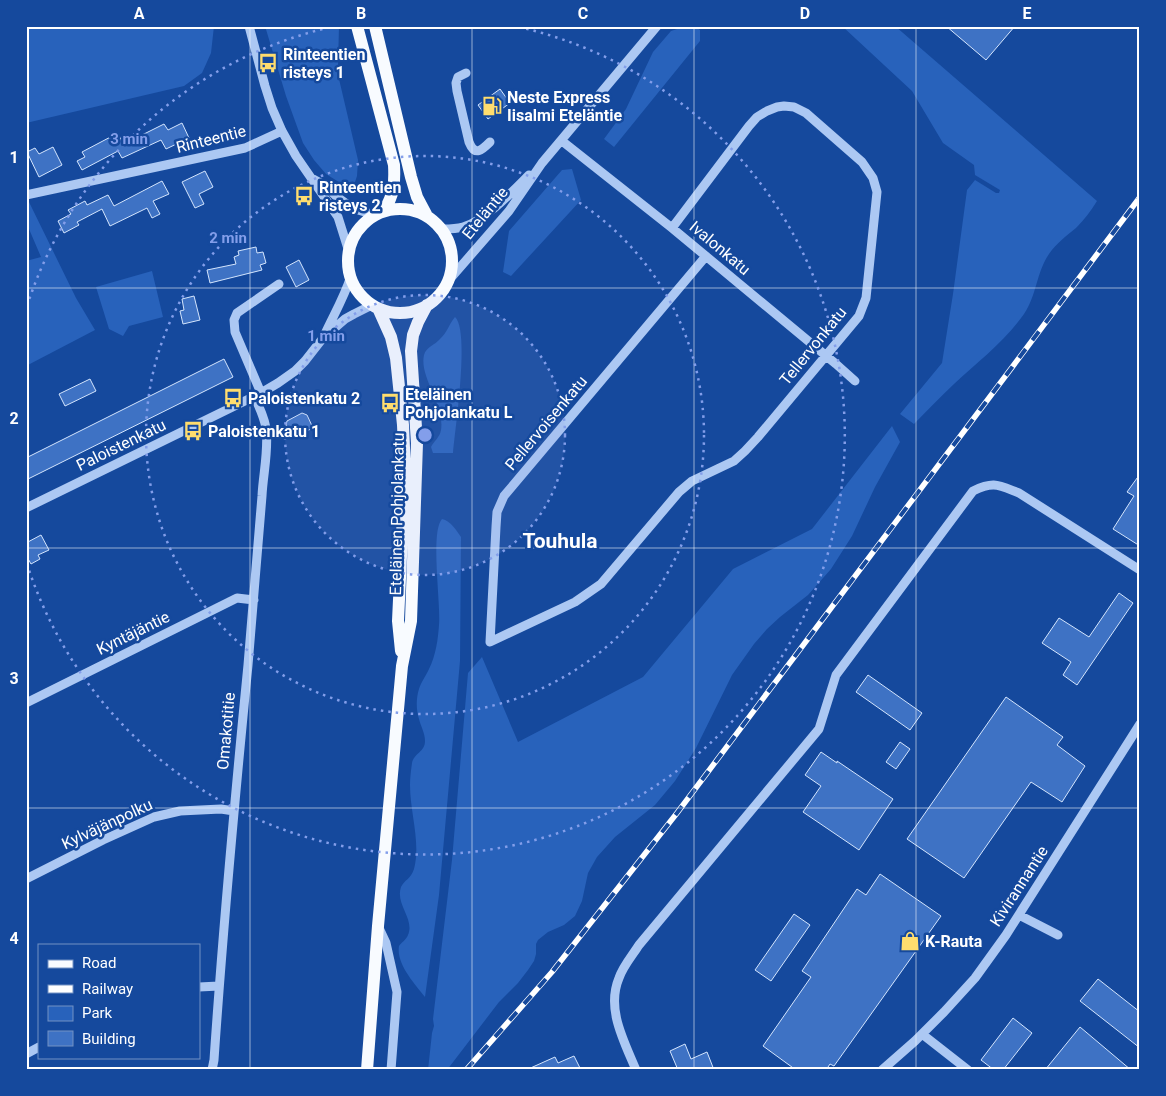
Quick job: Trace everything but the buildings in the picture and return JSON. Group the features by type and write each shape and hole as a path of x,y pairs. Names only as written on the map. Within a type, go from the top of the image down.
{"main road":[{"path":"357,26 394,165 395,179 391,198 379,213 365,222 356,232 348,252 348,262 356,289 375,307 390,312 412,311 427,305 440,296 449,280 452,252 449,240 443,229 426,214 417,197 375,26"},
{"path":"379,213 395,209 406,209 426,214"},
{"name":"Eteläinen Pohjolankatu","path":"367,1070 402,666 411,621 417,443 411,351 413,335 427,305"},
{"name":"Eteläinen Pohjolankatu","path":"375,307 391,338 396,358 404,425 404,491 398,621 402,666"}],"street":[{"path":"249,26 265,86 282,131 296,156 338,217 348,252"},
{"name":"Eteläntie","path":"443,229 466,227 501,202 562,141 657,26"},
{"path":"466,73 458,77 456,87 469,142 473,149 477,151 490,142"},
{"name":"Tellervonkatu","path":"490,642 576,602 601,584 679,492 692,481 734,460 758,437 859,316 866,298 877,192 873,178 862,162 806,113 794,107 784,106 767,111 749,126 672,228"},
{"name":"Rinteentie","path":"26,195 245,148 282,131"},
{"name":"Ivalonkatu","path":"562,141 672,228 856,381"},
{"name":"Eteläntie","path":"449,280 509,211 542,163"},
{"path":"312,179 326,186 348,205 358,210 379,213"},
{"name":"Pellervoisenkatu","path":"490,642 497,512 504,496 706,256"},
{"name":"Paloistenkatu","path":"323,338 333,315 341,303 351,276"},
{"name":"Omakotitie","path":"212,1070 267,444 266,428 258,395 235,332 234,320 237,313 279,284"},
{"name":"Paloistenkatu","path":"26,508 258,395 295,371 323,338 345,320 354,314 375,307"},
{"path":"636,1070 616,1021 615,990 625,965 645,938 819,729 836,675 973,492 985,486 998,484 1019,493 1140,570"},
{"name":"Kyntäjäntie","path":"26,703 237,598 254,600"},
{"name":"Kivirannantie","path":"882,1070 922,1034 975,978 1019,915 1140,724"},
{"name":"Kylväjänpolku","path":"26,879 103,840 154,817 180,811 234,810"},
{"path":"1019,915 1058,935"},
{"name":"Eteläinen Pohjolankatu","path":"378,926 386,943 397,992 391,1070"},
{"path":"200,987 219,986"},
{"path":"922,1034 968,1070"},
{"path":"26,1054 38,1048"}],"green space":[{"path":"26,26 214,26 211,53 202,73 184,86 26,123"},
{"path":"265,26 339,26 339,79 358,160 357,176 355,182 351,185 342,184 326,174 303,143 286,96"},
{"path":"686,26 695,26 700,30 700,41 614,147 604,139 626,109 653,52 671,31"},
{"path":"842,26 895,26 1097,201 1082,222 1058,243 1049,254 1041,269 1028,307 1017,324 914,424 900,414 942,363 967,190 975,180 996,193 999,193 1000,190 975,175 974,165 943,143 912,91"},
{"path":"572,169 581,200 511,276 503,272 509,231 562,170"},
{"path":"29,202 76,298 95,330 26,366 26,261 41,257 26,222 26,203"},
{"path":"152,271 163,317 129,326 123,336 109,329 96,287"},
{"path":"455,317 459,326 461,360 453,453 433,453 431,447 441,430 441,421 425,372 423,364 424,355 442,337"},
{"path":"892,426 900,442 875,487 852,536 831,569 808,595 780,617 754,644 732,675 696,748 675,781 655,805 615,837 597,857 588,873 582,901 575,916 564,925 548,932 538,940 534,961 528,970 499,1002 447,1070 428,1070 452,860 468,673 482,657 518,742 643,677 733,569 812,529"},
{"path":"442,519 451,524 461,537 460,661 439,895 425,997 400,960 399,946 407,937 409,923 400,893 402,885 413,872 416,859 416,838 410,796 410,777 413,760 425,745 417,712 417,700 421,684 433,658 438,636 439,615 436,553 439,526"}],"railway":[{"path":"466,1070 552,972 677,813 1140,197"}],"place":[{"name":"Rinteentien risteys 1","path":"268,63"},
{"name":"Neste Express Iisalmi Eteläntie","path":"492,106"},
{"name":"Rinteentien risteys 2","path":"304,196"},
{"name":"Paloistenkatu 2","path":"233,398"},
{"name":"Eteläinen Pohjolankatu L","path":"390,403"},
{"name":"Paloistenkatu 1","path":"193,431"},
{"name":"K-Rauta","path":"910,941"}],"district":[{"name":"Touhula","path":"560,541"}]}
